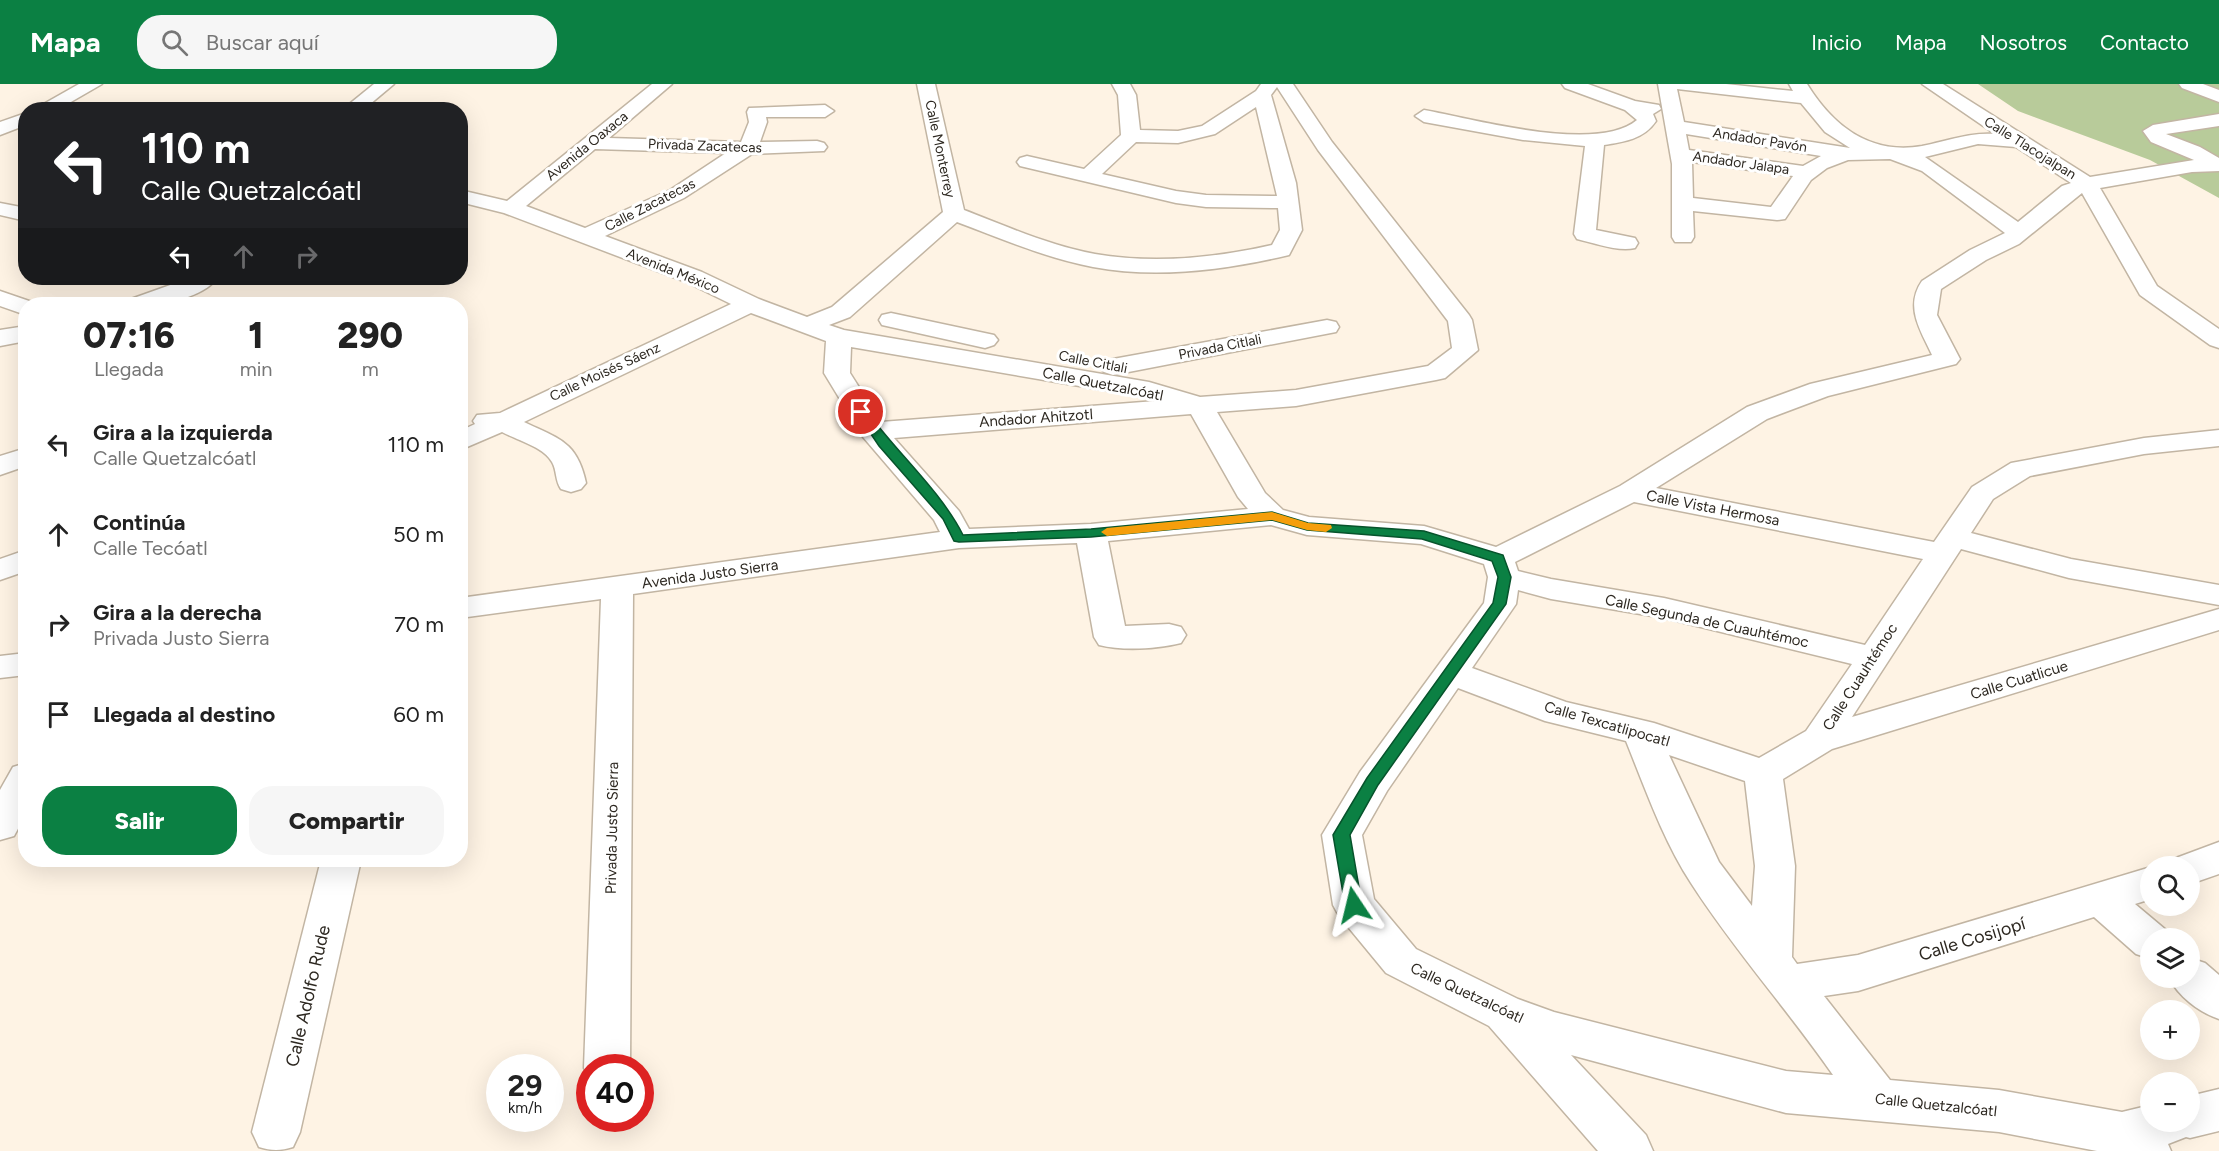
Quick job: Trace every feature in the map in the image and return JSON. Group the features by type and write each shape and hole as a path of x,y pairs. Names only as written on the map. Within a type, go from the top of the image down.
{"street":[{"path":"58,102 93,84"},
{"path":"361,102 385,84"},
{"name":"Avenida Oaxaca","path":"511,208 663,84"},
{"name":"Calle Monterrey","path":"926,84 944,158 954,214"},
{"name":"Calle Citlali","path":"1199,406 1296,398 1436,372 1465,350 1460,320 1326,146 1284,84"},
{"name":"Andador Pavón","path":"1572,84 1673,120 1848,154"},
{"path":"1667,84 1678,154 1682,164 1683,237"},
{"path":"1676,84 1802,91 1841,136 1859,145 1898,154 1927,165 1985,211 2018,232"},
{"name":"Calle Tlacojalpan","path":"1931,84 2087,184 2148,290 2219,340"},
{"path":"2188,84 2219,97"},
{"path":"1129,88 1131,136"},
{"path":"959,539 948,517 873,431 837,374 840,325 954,214 1073,256 1119,264 1249,259 1281,250 1291,230 1286,183 1266,90 1208,130 1178,137 1131,136 1088,176"},
{"path":"1424,116 1546,137 1595,141 1619,138 1636,132 1647,121 1643,113 1632,106"},
{"path":"748,148 758,122 756,112 825,111"},
{"path":"2218,165 2193,150 2158,138 2153,131 2219,120"},
{"path":"1682,203 1777,214 1805,172 1832,158 1848,154 1920,152 1978,138 2017,141"},
{"path":"1595,141 1585,234 1627,243"},
{"name":"Privada Zacatecas","path":"592,142 748,148 817,147"},
{"name":"Calle Zacatecas","path":"587,237 677,194 748,148"},
{"name":"Andador Jalapa","path":"1678,154 1805,172"},
{"path":"1027,162 1176,197 1206,201 1288,202"},
{"path":"1630,492 1757,413 1819,390 1947,358 1925,315 1930,286 1961,265 2011,239 2069,190 2087,184 2218,165"},
{"name":"Avenida México","path":"468,198 511,208 694,277 750,304 807,325 840,325 888,332"},
{"path":"160,297 194,285"},
{"path":"0,298 18,305"},
{"name":"Calle Moisés Sáenz","path":"468,438 750,304"},
{"name":"Privada Citlali","path":"1113,367 1327,327"},
{"name":"Calle Citlali","path":"888,332 1296,398"},
{"name":"Calle Quetzalcóatl","path":"888,332 1149,390 1199,406"},
{"path":"0,338 18,335"},
{"path":"1199,406 1217,431 1253,496 1272,516 1307,526 1424,535 1501,568"},
{"name":"Andador Ahitzotl","path":"873,431 1199,406"},
{"path":"468,421 501,421 555,448 567,461 571,483"},
{"name":"Calle Cuauhtémoc","path":"1763,773 1819,740 1982,493 2021,469 2144,446 2219,438"},
{"path":"0,466 18,459"},
{"name":"Calle Vista Hermosa","path":"1501,568 1532,544 1584,513 1630,492 1946,545 2219,595"},
{"name":"Avenida Justo Sierra","path":"468,607 959,539 1091,533 1272,516"},
{"path":"1091,533 1111,638 1169,634"},
{"path":"0,570 18,562"},
{"name":"Calle Quetzalcóatl","path":"1501,568 1500,604 1373,782 1342,835 1354,905 1401,961 1503,1012 1552,1031 1786,1092 1999,1111 2134,1142"},
{"name":"Calle Segunda de Cuauhtémoc","path":"1501,568 1551,589 1664,608 1874,658"},
{"name":"Privada Justo Sierra","path":"607,1054 617,587"},
{"name":"Calle Cuatlicue","path":"1819,740 2219,620"},
{"path":"0,667 18,665"},
{"name":"Calle Texcatlipocatl","path":"1451,674 1558,712 1641,732 1763,773"},
{"path":"1641,732 1667,796 1704,871 1876,1099"},
{"path":"1763,773 1775,866 1780,972"},
{"path":"0,826 18,791"},
{"path":"2200,865 2219,857"},
{"name":"Calle Adolfo Rude","path":"276,1132 339,867"},
{"name":"Calle Cosijopí","path":"1780,972 1858,973 2140,887"},
{"path":"2103,900 2140,932"},
{"path":"2200,985 2219,1001"},
{"path":"1503,1012 1629,1151"},
{"path":"2200,1115 2219,1110"},
{"path":"2134,1142 2152,1132"}],"green space":[{"path":"1978,84 2219,84 2219,198 2150,160 2018,111"}],"slow traffic":[{"path":"1107,532 1272,516 1307,526 1326,528"}],"route":[{"path":"861,412 873,431 948,517 959,539 1091,533 1272,516 1307,526 1424,535 1498,558 1504,577 1500,604 1373,782 1342,835 1354,905"}]}
